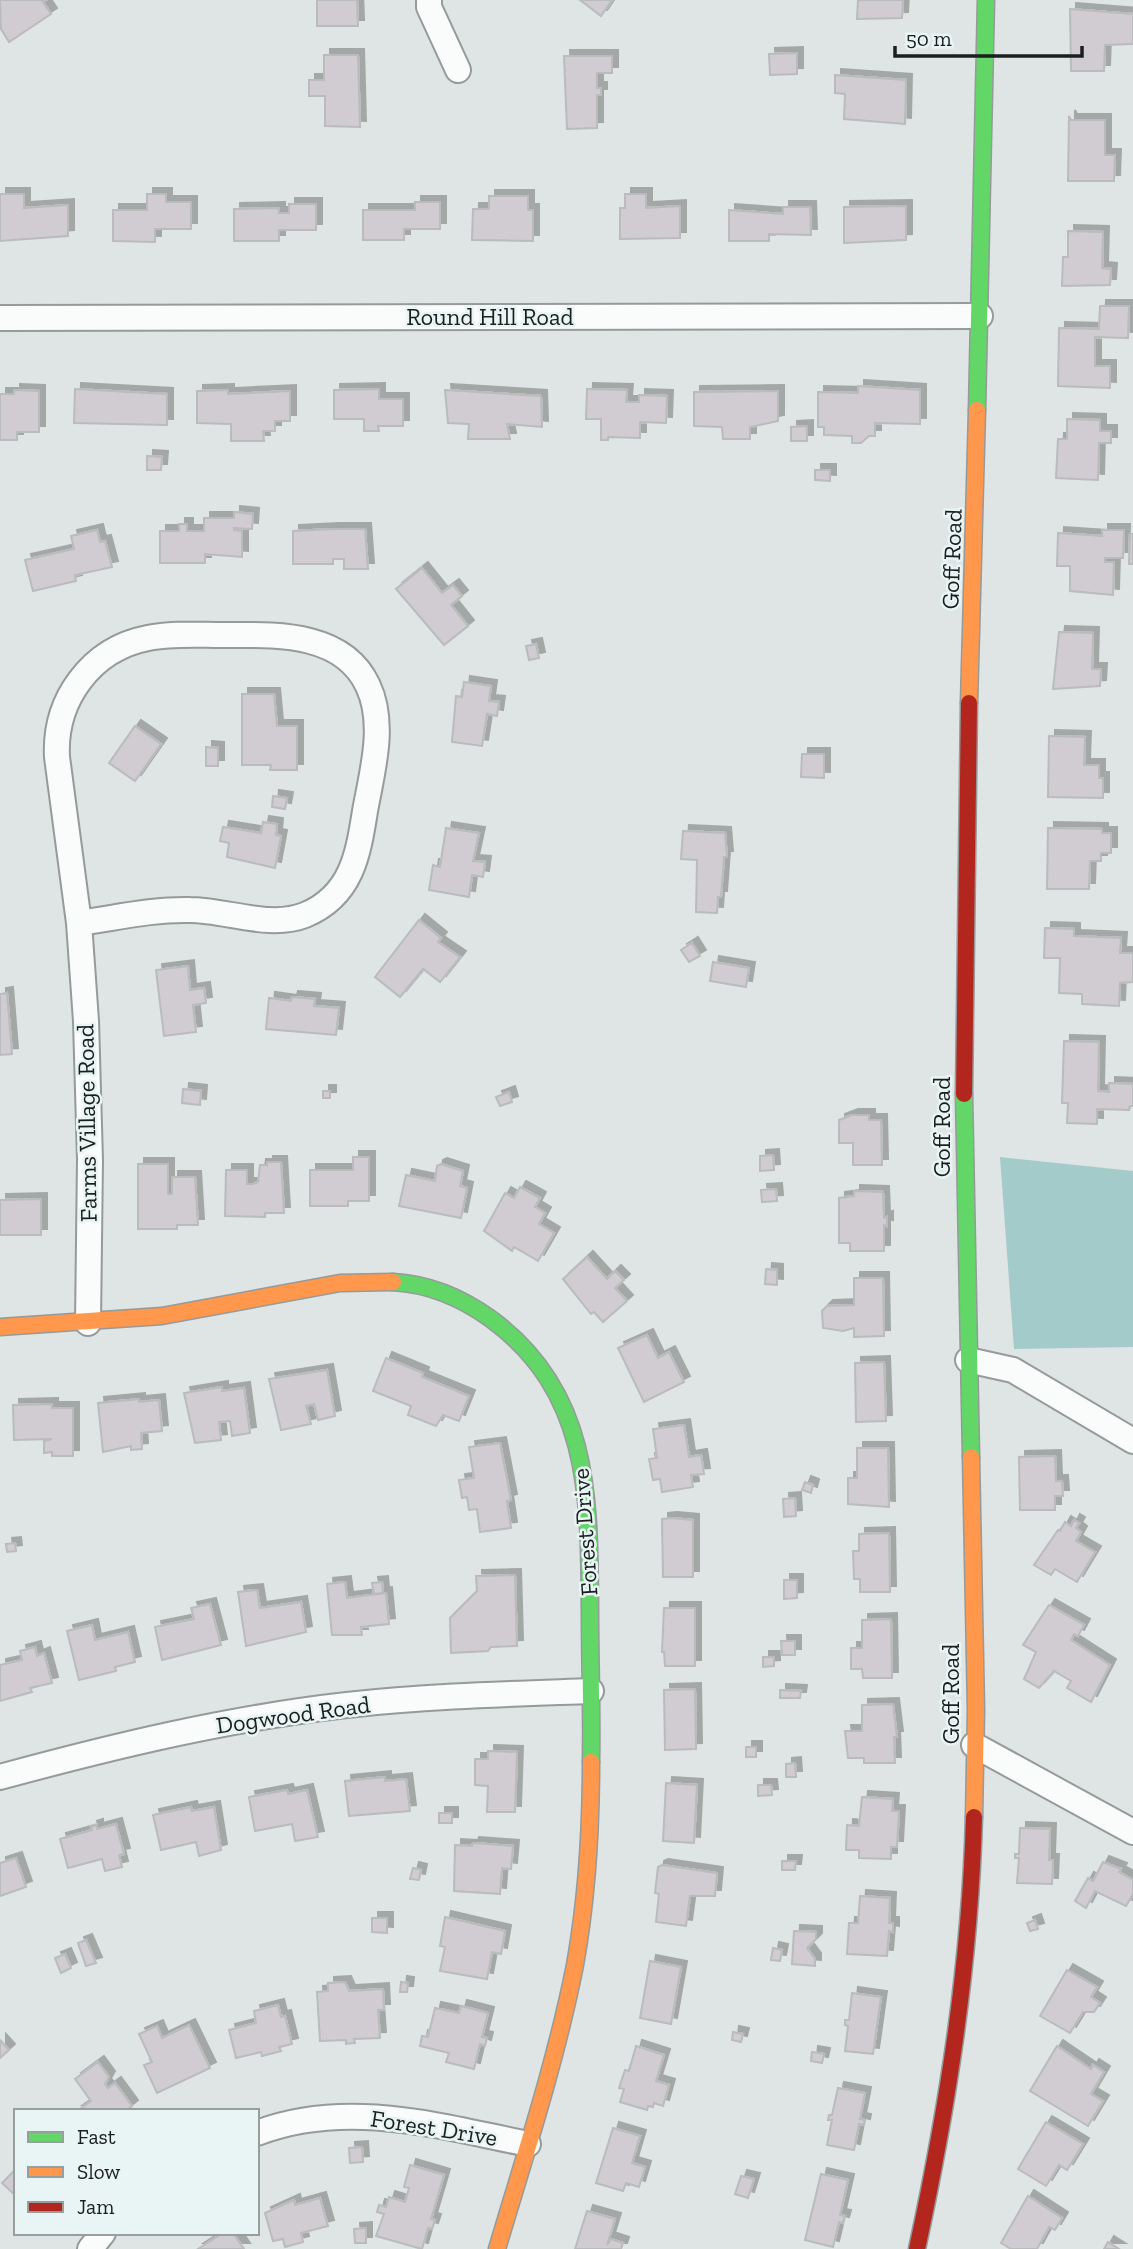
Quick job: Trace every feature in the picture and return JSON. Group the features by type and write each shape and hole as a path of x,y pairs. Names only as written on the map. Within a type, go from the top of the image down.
{"street":[{"path":"429,0 429,6 458,70"},
{"name":"Goff Road","path":"917,2249 939,2156 960,2011 970,1905 974,1745 964,1020 986,0"},
{"name":"Round Hill Road","path":"0,318 980,316"},
{"name":"Farms Village Road","path":"79,923 182,910 287,919 309,913 336,895 349,878 357,858 375,743 376,722 372,696 353,663 334,649 300,639 191,635 140,640 116,650 91,666 66,702 57,737 79,923 89,1091 88,1323"},
{"name":"Forest Drive","path":"0,1327 88,1323 187,1313 323,1287 378,1281 434,1290 484,1314 515,1341 555,1392 577,1443 588,1513 591,1812 582,1919 562,2020 497,2249"},
{"path":"968,1360 1013,1370 1133,1441"},
{"name":"Dogwood Road","path":"0,1777 179,1732 315,1709 426,1698 591,1691"},
{"path":"974,1745 1133,1832"},
{"name":"Forest Drive","path":"259,2133 319,2118 374,2117 528,2144"},
{"path":"90,2249 101,2235"}],"shaded area":[{"path":"1000,1157 1133,1171 1133,1347 1014,1349"}],"building":[{"path":"0,0 46,0 43,2 51,14 9,42 1,29"},
{"path":"317,0 357,0 358,26 317,26"},
{"path":"580,0 612,0 601,16"},
{"path":"858,0 903,0 902,18 857,19"},
{"path":"1070,9 1133,14 1133,44 1105,45 1104,71 1071,71"},
{"path":"797,53 797,74 770,75 769,54"},
{"path":"324,55 358,55 360,127 325,126 325,96 309,96 309,80 324,80"},
{"path":"564,56 612,56 612,73 597,73 597,88 601,88 601,95 597,95 597,128 567,129"},
{"path":"835,75 906,80 905,124 844,119 845,94 835,93"},
{"path":"1069,116 1071,120 1105,120 1105,155 1115,155 1114,181 1068,181"},
{"path":"0,194 24,194 24,208 68,205 68,236 0,241"},
{"path":"147,194 166,194 166,202 191,202 191,229 155,229 155,242 113,241 113,210 147,210"},
{"path":"625,194 646,194 646,208 680,206 680,238 620,239 620,208 625,208"},
{"path":"489,196 528,196 528,210 533,210 533,241 472,240 473,209 489,209"},
{"path":"415,202 440,202 440,229 404,229 404,240 363,240 363,210 415,210"},
{"path":"289,204 316,204 316,230 279,230 279,241 234,241 234,209 279,208 279,213 289,213"},
{"path":"906,206 906,240 844,243 844,207"},
{"path":"783,207 810,207 811,235 769,234 769,241 729,241 729,210 783,214"},
{"path":"1068,231 1103,232 1102,268 1111,269 1110,285 1062,286 1063,257 1068,257"},
{"path":"1100,306 1129,306 1128,338 1095,337 1095,366 1110,366 1110,388 1058,386 1059,328 1099,329"},
{"path":"858,386 920,390 920,424 875,423 875,436 869,436 861,443 852,443 852,436 824,435 824,427 818,427 818,392 858,393"},
{"path":"75,389 167,394 167,425 74,423"},
{"path":"379,389 379,399 403,399 403,426 378,426 379,431 364,431 364,419 334,419 334,390"},
{"path":"587,389 627,390 626,402 639,402 639,395 667,396 666,423 640,422 640,438 608,437 608,440 601,440 601,419 586,419"},
{"path":"14,390 39,391 39,432 17,432 17,440 0,440 0,394 14,394"},
{"path":"228,390 228,394 290,391 290,421 275,421 275,431 263,431 264,441 231,441 231,424 197,423 197,391"},
{"path":"445,390 541,396 542,427 507,424 510,439 468,439 469,424 448,423"},
{"path":"778,391 778,421 750,427 750,439 723,439 722,427 694,426 694,392"},
{"path":"1067,419 1100,420 1100,431 1111,431 1111,443 1099,443 1098,480 1056,478 1058,439 1067,439"},
{"path":"807,426 807,441 791,441 791,427"},
{"path":"147,456 162,457 161,470 147,470"},
{"path":"815,470 830,470 830,481 815,480"},
{"path":"234,512 253,514 252,529 234,528 242,531 242,557 205,554 205,563 160,563 160,531 179,531 179,524 187,524 187,531 204,531 204,518 234,518"},
{"path":"365,529 368,569 344,569 344,559 333,559 333,564 293,564 293,531"},
{"path":"97,530 100,542 105,541 112,567 75,575 76,581 33,591 25,560 74,549 71,536"},
{"path":"1102,530 1124,530 1123,558 1105,558 1105,562 1114,562 1113,595 1070,591 1070,566 1057,566 1058,533 1102,536"},
{"path":"1130,534 1133,534 1133,564 1129,564"},
{"path":"422,568 442,593 453,585 462,596 451,605 468,626 444,645 396,589"},
{"path":"1059,632 1093,633 1092,669 1101,669 1100,686 1053,689"},
{"path":"536,644 539,658 529,660 526,646"},
{"path":"464,682 491,686 489,701 499,702 497,716 487,714 482,746 452,742 456,696 462,697"},
{"path":"242,694 274,694 277,726 297,726 297,770 270,770 271,765 242,765"},
{"path":"135,726 161,744 135,781 109,763"},
{"path":"1049,736 1085,737 1084,765 1099,765 1099,778 1103,778 1103,798 1048,797"},
{"path":"206,747 218,748 218,766 206,766"},
{"path":"802,754 824,754 824,778 801,777"},
{"path":"273,796 287,798 285,809 272,807"},
{"path":"263,822 277,824 276,835 281,836 275,868 227,857 229,843 220,841 223,827 261,833"},
{"path":"446,828 479,833 473,861 485,862 483,877 472,875 469,897 429,890 433,865 440,867"},
{"path":"1048,828 1102,829 1102,833 1111,833 1111,853 1101,853 1101,861 1090,861 1089,889 1047,889"},
{"path":"683,831 725,833 727,857 724,857 717,913 696,912 697,860 681,859"},
{"path":"419,920 441,938 438,942 460,957 440,982 423,969 400,997 375,977"},
{"path":"1045,928 1074,929 1074,936 1121,938 1120,953 1133,953 1133,982 1120,983 1119,1006 1082,1004 1082,994 1059,993 1060,958 1044,958"},
{"path":"692,943 700,956 689,962 681,950"},
{"path":"713,962 749,968 746,987 710,981"},
{"path":"188,966 190,990 204,988 206,1003 193,1005 196,1032 164,1036 156,970"},
{"path":"7,993 12,1054 0,1055 0,994"},
{"path":"292,997 315,999 314,1006 339,1008 336,1035 266,1029 269,998 291,1001"},
{"path":"1064,1041 1099,1042 1098,1091 1109,1092 1109,1083 1133,1084 1133,1106 1130,1106 1129,1110 1097,1109 1097,1124 1067,1123 1068,1103 1062,1103"},
{"path":"183,1089 201,1091 200,1105 182,1103"},
{"path":"323,1091 330,1091 330,1098 323,1098"},
{"path":"509,1092 512,1102 500,1106 496,1097"},
{"path":"852,1115 869,1115 869,1120 881,1120 882,1165 853,1165 853,1143 839,1143 839,1120"},
{"path":"773,1155 774,1170 760,1171 760,1156"},
{"path":"353,1157 369,1157 369,1201 348,1201 348,1206 310,1206 310,1170 353,1170"},
{"path":"267,1162 281,1162 284,1213 265,1213 265,1217 225,1216 226,1170 247,1170 247,1184 253,1184 258,1182 260,1165 267,1165"},
{"path":"138,1164 168,1164 168,1194 172,1194 172,1177 195,1177 198,1225 177,1225 177,1229 138,1229"},
{"path":"441,1164 463,1171 460,1186 467,1188 461,1218 399,1206 406,1175 435,1181 437,1166"},
{"path":"520,1187 540,1198 535,1207 545,1213 539,1224 554,1233 538,1261 514,1247 512,1251 484,1231 505,1193 514,1198"},
{"path":"776,1189 777,1201 762,1202 761,1190"},
{"path":"854,1191 883,1192 884,1218 887,1217 887,1226 884,1225 884,1251 850,1251 850,1243 839,1243 839,1198 854,1196"},
{"path":"41,1199 41,1235 0,1235 0,1200"},
{"path":"587,1257 607,1279 615,1271 624,1280 615,1288 627,1301 603,1322 594,1312 591,1314 563,1279"},
{"path":"766,1269 777,1270 777,1285 765,1284"},
{"path":"854,1278 883,1278 884,1336 854,1337 854,1328 843,1331 823,1328 822,1311 827,1306 854,1305"},
{"path":"647,1335 658,1358 669,1352 684,1382 644,1402 618,1348"},
{"path":"386,1358 423,1373 422,1377 469,1396 459,1421 443,1415 436,1426 408,1415 411,1406 373,1391"},
{"path":"884,1362 886,1421 856,1422 855,1363"},
{"path":"327,1370 335,1416 318,1420 314,1404 306,1406 311,1424 281,1430 269,1379"},
{"path":"222,1387 222,1391 244,1388 250,1433 232,1436 230,1421 219,1422 221,1440 195,1443 184,1393"},
{"path":"139,1399 139,1402 159,1400 162,1431 141,1433 142,1449 131,1450 131,1446 103,1452 98,1403"},
{"path":"52,1404 52,1408 73,1408 73,1456 52,1456 52,1452 44,1453 44,1441 52,1439 14,1440 13,1405"},
{"path":"684,1425 689,1457 701,1455 704,1474 691,1475 693,1487 662,1492 660,1479 653,1480 649,1459 657,1458 653,1429"},
{"path":"500,1443 511,1500 507,1501 511,1528 480,1532 477,1509 469,1510 467,1497 462,1498 459,1480 474,1478 469,1447"},
{"path":"857,1448 888,1448 889,1507 848,1504 848,1478 857,1478"},
{"path":"1055,1456 1056,1481 1062,1481 1063,1496 1055,1496 1055,1510 1020,1510 1019,1457"},
{"path":"805,1482 813,1485 811,1493 802,1490"},
{"path":"795,1498 796,1516 784,1517 783,1499"},
{"path":"662,1519 693,1520 693,1577 663,1577"},
{"path":"1074,1520 1079,1523 1076,1528 1081,1532 1076,1541 1095,1552 1077,1582 1055,1569 1051,1575 1034,1565 1065,1522 1071,1526"},
{"path":"889,1533 890,1592 860,1592 860,1579 854,1579 853,1551 859,1551 859,1534"},
{"path":"15,1543 16,1551 7,1552 6,1544"},
{"path":"515,1575 517,1646 451,1653 450,1618 477,1591 476,1576"},
{"path":"784,1580 797,1580 797,1598 784,1599"},
{"path":"345,1582 347,1598 386,1593 389,1624 361,1627 362,1635 332,1635 327,1584"},
{"path":"382,1582 383,1593 374,1594 372,1583"},
{"path":"257,1590 260,1608 301,1602 306,1632 246,1646 238,1592"},
{"path":"210,1604 221,1645 162,1660 155,1627 194,1619 191,1608"},
{"path":"1049,1605 1084,1625 1078,1636 1074,1634 1071,1640 1110,1665 1091,1702 1067,1688 1071,1681 1054,1671 1039,1688 1024,1679 1036,1652 1023,1645"},
{"path":"664,1608 695,1608 695,1666 665,1666 662,1652"},
{"path":"891,1619 892,1678 863,1678 862,1669 851,1669 851,1648 862,1648 862,1620"},
{"path":"92,1625 95,1640 128,1632 135,1662 115,1667 116,1671 79,1680 67,1631"},
{"path":"781,1641 795,1641 795,1655 782,1655"},
{"path":"35,1647 37,1656 44,1653 52,1683 30,1688 32,1692 0,1701 0,1665 22,1660 20,1651"},
{"path":"763,1657 774,1657 774,1666 763,1667"},
{"path":"695,1689 696,1749 665,1750 664,1690"},
{"path":"780,1690 801,1691 800,1698 780,1698"},
{"path":"893,1704 897,1737 894,1737 895,1763 864,1763 864,1758 848,1758 845,1731 862,1731 862,1705"},
{"path":"746,1747 756,1747 756,1757 746,1757"},
{"path":"488,1751 517,1752 515,1812 487,1812 488,1786 475,1785 475,1759 488,1759"},
{"path":"795,1763 796,1777 786,1777 786,1764"},
{"path":"385,1777 385,1781 406,1779 410,1811 349,1816 345,1781"},
{"path":"666,1783 697,1785 694,1843 663,1841"},
{"path":"758,1785 771,1785 772,1795 758,1796"},
{"path":"287,1790 288,1794 307,1790 318,1837 295,1841 292,1824 255,1831 249,1797"},
{"path":"862,1797 893,1799 892,1811 899,1811 897,1847 891,1847 891,1859 859,1858 859,1850 846,1850 847,1825 859,1826"},
{"path":"191,1807 192,1811 214,1807 221,1850 199,1856 196,1842 161,1850 153,1815"},
{"path":"439,1813 452,1813 452,1823 439,1823"},
{"path":"116,1824 124,1854 119,1855 122,1867 105,1871 102,1859 68,1868 60,1839 92,1830 91,1827 97,1825 97,1829"},
{"path":"1020,1828 1050,1829 1049,1860 1053,1860 1052,1884 1017,1883 1019,1858 1015,1858 1015,1854 1019,1854"},
{"path":"473,1843 513,1846 511,1869 502,1868 500,1894 454,1891 455,1845 472,1846"},
{"path":"16,1858 26,1887 0,1896 0,1863"},
{"path":"782,1861 796,1861 795,1870 782,1870"},
{"path":"1103,1862 1121,1869 1119,1872 1133,1880 1133,1894 1126,1906 1095,1891 1086,1908 1075,1901 1088,1878 1093,1881"},
{"path":"662,1865 717,1873 715,1896 690,1896 686,1926 656,1922 659,1894 655,1893 658,1867"},
{"path":"413,1868 421,1870 419,1880 410,1879"},
{"path":"860,1896 890,1898 889,1923 893,1923 893,1932 889,1931 887,1956 847,1954 849,1923 858,1923"},
{"path":"445,1917 505,1931 501,1954 492,1952 487,1979 440,1971 445,1947 440,1946"},
{"path":"372,1918 387,1918 387,1933 372,1932"},
{"path":"1035,1920 1038,1929 1030,1931 1027,1923"},
{"path":"794,1931 816,1932 816,1939 807,1948 815,1959 815,1966 792,1964"},
{"path":"86,1940 96,1963 86,1966 78,1943"},
{"path":"773,1948 782,1950 780,1961 771,1960"},
{"path":"65,1954 71,1968 61,1973 55,1958"},
{"path":"650,1961 681,1967 671,2024 640,2018"},
{"path":"1067,1970 1097,1987 1091,1997 1100,2003 1094,2012 1083,2012 1070,2033 1040,2016"},
{"path":"345,1982 349,1991 383,1989 384,2010 378,2010 380,2038 354,2039 355,2043 346,2044 346,2040 320,2041 317,1992 328,1991 328,1983"},
{"path":"401,1982 408,1983 407,1992 400,1992"},
{"path":"852,1993 881,1997 873,2054 845,2051 848,2026 845,2025 845,2020 849,2020"},
{"path":"278,2005 281,2017 285,2016 292,2044 279,2047 281,2051 262,2056 261,2052 236,2058 229,2030 256,2023 254,2011"},
{"path":"461,2006 488,2013 482,2037 487,2038 485,2046 480,2044 474,2069 446,2062 449,2053 420,2046 422,2036 428,2037 435,2008 459,2013"},
{"path":"189,2025 210,2068 157,2093 144,2065 152,2062 139,2034 157,2026 162,2038"},
{"path":"733,2032 743,2034 741,2042 732,2040"},
{"path":"0,2040 9,2050 0,2058"},
{"path":"636,2046 664,2055 656,2081 669,2085 663,2106 654,2103 653,2107 648,2106 647,2110 620,2102 624,2089 619,2088 625,2070 629,2071"},
{"path":"1057,2046 1091,2069 1093,2065 1104,2072 1091,2094 1103,2101 1088,2126 1030,2091"},
{"path":"812,2052 824,2054 822,2063 811,2061"},
{"path":"98,2062 109,2077 105,2084 108,2088 115,2083 132,2106 128,2109 80,2109 91,2101 75,2079"},
{"path":"838,2088 865,2093 860,2119 865,2120 864,2125 859,2124 854,2150 827,2145 832,2120 828,2120 829,2115 832,2115"},
{"path":"1046,2122 1083,2144 1067,2170 1059,2165 1046,2186 1018,2169"},
{"path":"613,2128 640,2136 632,2163 645,2167 639,2187 626,2183 623,2191 596,2183"},
{"path":"362,2147 363,2162 350,2163 349,2148"},
{"path":"410,2165 444,2175 431,2219 435,2220 432,2229 428,2228 422,2249 376,2236 384,2214 377,2212 379,2205 386,2207 389,2197 405,2202 409,2188 404,2187"},
{"path":"14,2171 14,2194 2,2183"},
{"path":"821,2174 848,2180 840,2215 845,2216 843,2223 839,2222 833,2247 805,2240"},
{"path":"741,2176 754,2179 748,2198 735,2194"},
{"path":"1028,2196 1062,2218 1055,2230 1049,2227 1037,2249 1011,2249 1001,2243"},
{"path":"320,2198 328,2226 301,2233 303,2242 285,2247 283,2239 273,2241 265,2213 294,2200 295,2205"},
{"path":"587,2211 615,2219 607,2245 611,2239 623,2243 621,2249 575,2249"},
{"path":"366,2228 366,2243 355,2243 354,2229"},
{"path":"220,2235 234,2235 244,2249 198,2249"},
{"path":"1108,2242 1119,2249 1104,2249"}],"traffic: fast":[{"path":"977,410 986,0"},
{"path":"964,1094 971,1457"},
{"path":"393,1282 445,1293 491,1319 524,1348 549,1380 566,1415 578,1451 588,1530 591,1762"}],"traffic: slow":[{"path":"969,703 977,410"},
{"path":"0,1327 162,1316 340,1283 393,1282"},
{"path":"971,1457 976,1710 974,1817"},
{"path":"497,2249 549,2072 575,1965 588,1864 591,1762"}],"traffic: jam":[{"path":"964,1094 969,703"},
{"path":"917,2249 956,2034 968,1927 974,1817"}]}
